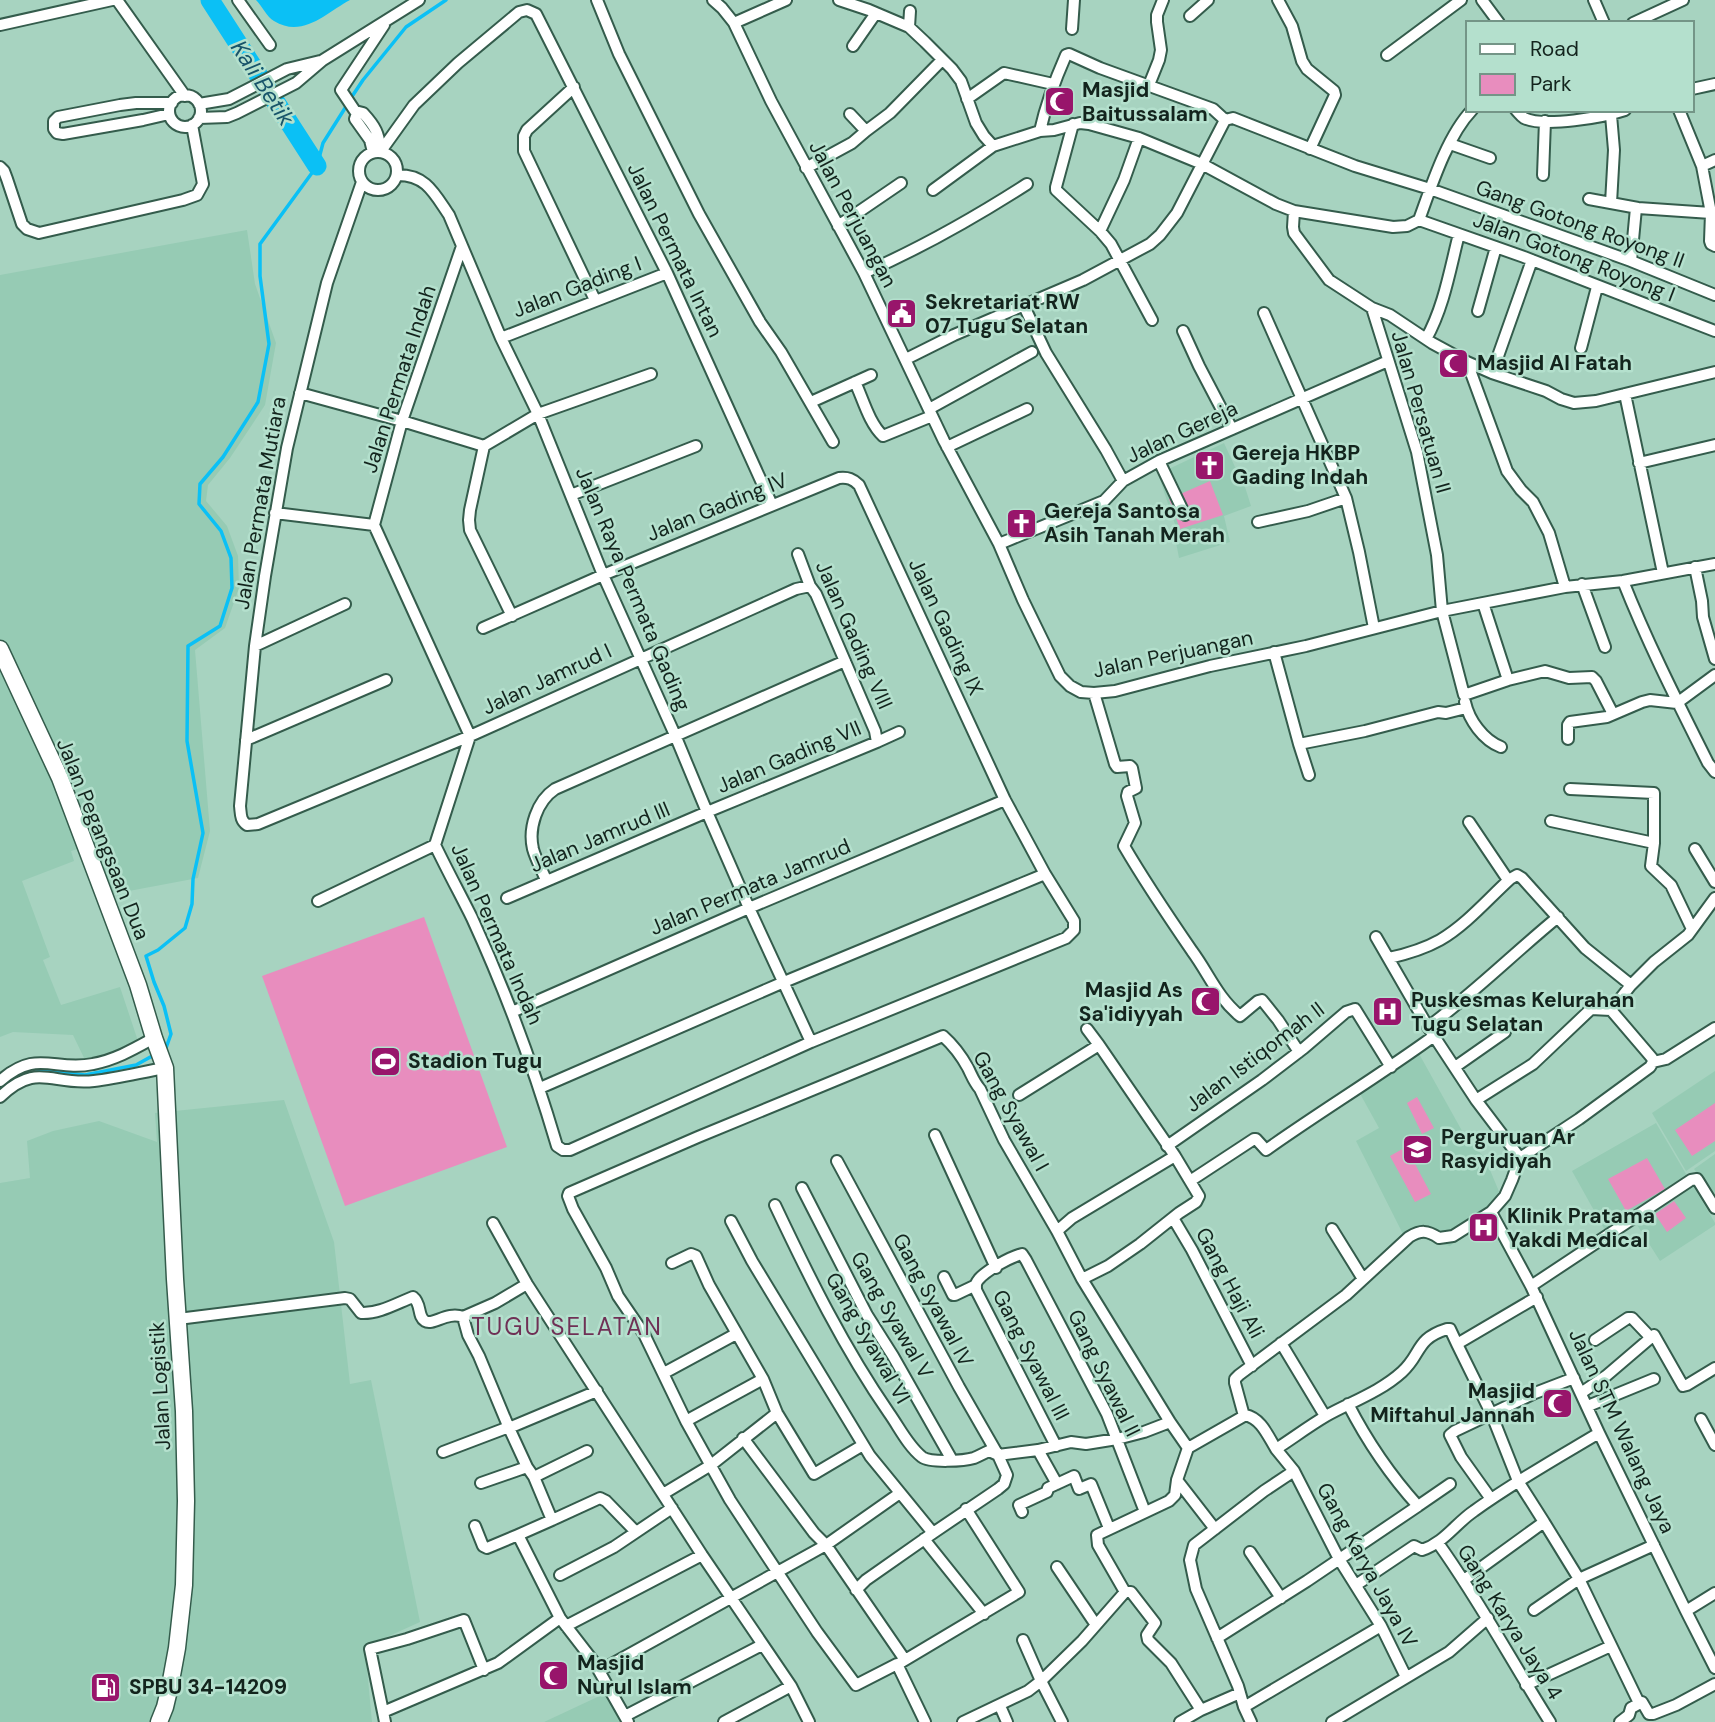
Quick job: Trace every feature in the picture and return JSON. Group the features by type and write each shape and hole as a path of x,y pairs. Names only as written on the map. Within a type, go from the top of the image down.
{"main road":[{"name":"Jalan Pegangsaan Dua","path":"0,649 60,778 138,985 160,1054"},
{"name":"Jalan Logistik","path":"159,1722 165,1707 177,1648 184,1585 186,1501 184,1411 160,1054"}],"street":[{"path":"0,25 114,0 185,96"},
{"path":"238,0 270,45"},
{"path":"171,108 176,124 184,127 195,122 227,117 296,83 323,60 419,0"},
{"path":"597,0 619,54 699,214 760,322 781,352 833,442"},
{"name":"Jalan Perjuangan","path":"713,0 734,23 771,101 864,273 947,447 999,544 1060,676 1070,686 1081,692 1115,691 1442,611 1582,584 1623,581 1715,564"},
{"path":"734,23 786,0"},
{"path":"1072,29 1074,0"},
{"path":"1150,85 1161,50 1157,22 1163,0"},
{"path":"1190,16 1208,0"},
{"path":"1278,0 1292,26 1302,61 1335,95 1310,149"},
{"path":"1387,55 1461,0"},
{"path":"1482,0 1498,21"},
{"path":"1594,0 1603,21"},
{"path":"1640,21 1683,0"},
{"path":"843,1 909,27 961,81 976,123 993,146"},
{"name":"Jalan Permata Intan","path":"378,151 414,105 458,63 519,12 527,10 536,14 667,273 772,505"},
{"path":"909,27 910,11"},
{"path":"853,46 876,13"},
{"path":"378,151 355,119 356,112 342,92 342,87 388,20"},
{"name":"Gang Gotong Royong II","path":"1053,84 1066,55 1069,54 1213,109 1225,120 1233,118 1355,166 1430,189 1631,261 1715,295"},
{"path":"199,104 225,100 287,69 323,60"},
{"path":"806,168 852,143 890,113 942,60"},
{"path":"967,99 1004,73 1053,84 1040,131"},
{"path":"1694,89 1715,84"},
{"path":"574,87 527,130 524,136 524,151 595,300"},
{"path":"245,90 253,105"},
{"path":"0,167 7,178 22,224 38,233 183,200 197,195 203,184 195,122 201,114 199,104 193,98 178,97 171,108 143,120 63,134 57,133 54,126 58,117 120,105 136,103 171,108"},
{"path":"933,190 993,146 1040,131 1080,123 1139,138 1220,172 1276,204 1294,211 1392,227 1407,226 1419,220 1456,131 1470,112"},
{"path":"1518,112 1528,119 1545,121 1619,112"},
{"path":"1680,112 1702,166 1711,213 1710,241 1715,246"},
{"path":"850,114 866,131"},
{"path":"1611,115 1614,150 1611,203"},
{"path":"906,359 1120,261 1150,244 1177,213 1225,120"},
{"path":"1544,174 1545,121"},
{"path":"1073,124 1056,187 1058,192 1100,230 1111,244 1152,320"},
{"path":"1100,230 1118,193 1139,138"},
{"path":"1450,144 1490,158"},
{"path":"378,151 389,154 398,167 394,182 382,190 367,187 359,175 362,160 368,154 378,151"},
{"path":"1702,166 1715,160"},
{"name":"Jalan Raya Permata Gading","path":"398,175 412,175 424,182 449,215 501,338 538,414 603,575 749,908 811,1042"},
{"name":"Jalan Permata Mutiara","path":"258,824 247,825 241,818 240,806 255,646 275,513 327,283 362,182"},
{"path":"838,226 901,183"},
{"path":"864,273 961,224 1027,184"},
{"path":"1590,200 1636,208 1711,213"},
{"path":"1631,261 1636,208"},
{"path":"1294,211 1294,233 1335,285 1467,362 1546,391 1561,400 1574,403 1596,401 1715,372"},
{"name":"Jalan Gotong Royong I","path":"1419,220 1532,260 1715,331"},
{"path":"1426,339 1442,301 1459,234"},
{"name":"Jalan Permata Indah","path":"374,525 402,421 462,246"},
{"path":"1478,311 1496,247"},
{"path":"1492,373 1532,260"},
{"name":"Jalan Gading I","path":"501,338 667,273"},
{"path":"1581,348 1597,287"},
{"path":"1024,306 1046,353 1124,481"},
{"name":"Jalan Persatuan II","path":"1372,308 1417,452 1437,555 1442,611 1466,708"},
{"path":"1264,313 1346,498 1374,628"},
{"path":"1183,331 1232,429"},
{"path":"855,382 874,425 883,436 931,412 1032,352"},
{"name":"Jalan Gereja","path":"999,544 1104,501 1124,481 1159,461 1388,361"},
{"path":"1467,362 1507,471 1534,502 1549,533 1565,587"},
{"path":"512,616 470,530 470,510 485,446 538,414 651,374"},
{"path":"811,402 871,375"},
{"path":"300,393 485,446"},
{"path":"1625,394 1662,573"},
{"path":"947,447 1027,409"},
{"path":"1639,463 1715,445"},
{"path":"571,495 696,446"},
{"path":"1159,461 1185,515"},
{"name":"Jalan Gading IV","path":"483,628 603,575 846,477"},
{"name":"Jalan Gading IX","path":"811,1042 1066,938 1074,930 1074,921 1005,800 859,485 846,477"},
{"path":"1258,522 1308,511 1346,498"},
{"path":"275,513 374,525 470,736"},
{"name":"Jalan Gading VIII","path":"798,554 876,737"},
{"path":"1695,567 1703,617 1715,659"},
{"path":"1623,581 1677,703 1715,772"},
{"path":"1582,584 1605,647"},
{"name":"Jalan Jamrud I","path":"258,824 470,736 801,586 810,586"},
{"path":"1483,603 1508,680"},
{"path":"255,646 345,604"},
{"path":"1274,652 1309,775"},
{"path":"546,880 533,850 532,837 534,822 546,795 845,661"},
{"path":"1464,695 1545,671 1569,678 1592,677 1613,714"},
{"path":"1568,739 1569,722 1598,719 1650,700 1677,703 1715,675"},
{"path":"246,740 386,680"},
{"path":"1094,693 1115,764 1118,767 1132,768 1136,788 1128,792 1127,796 1135,823 1124,846 1170,921 1223,999 1240,1016 1262,1000 1299,1052"},
{"path":"1299,744 1466,708 1482,734 1501,747"},
{"name":"Jalan Gading VII","path":"707,812 876,737 899,732"},
{"name":"Jalan Permata Indah","path":"470,736 435,845 472,919 512,1012 540,1088"},
{"path":"1570,789 1654,793 1651,866 1671,885 1692,929"},
{"name":"Jalan Permata Jamrud","path":"512,1012 1005,800"},
{"name":"Jalan Jamrud III","path":"508,898 707,812"},
{"path":"1469,821 1508,880"},
{"path":"1551,821 1654,843"},
{"path":"318,901 435,845"},
{"path":"1695,849 1715,882"},
{"path":"811,1042 570,1150 563,1150 558,1146 540,1088 784,982 1045,874"},
{"path":"1389,958 1440,940 1517,875 1585,948 1631,985"},
{"path":"1611,1010 1654,962 1682,940 1715,898"},
{"path":"1190,1181 1254,1139 1266,1150 1391,1067 1558,917"},
{"path":"1377,937 1431,1031 1476,1100 1520,1158"},
{"name":"Jalan Istiqomah II","path":"1167,1146 1299,1052 1346,1012 1355,1009 1391,1067"},
{"path":"1476,1100 1533,1064 1591,1009 1611,1010 1653,1062"},
{"path":"1201,1710 1171,1663 1148,1640 1147,1635 1155,1623 1131,1592 1125,1592 1120,1587 1097,1541 1098,1533 1173,1498 1188,1448 1245,1415 1235,1379 1346,1295 1409,1237 1419,1231 1429,1231 1439,1238 1453,1236 1491,1212 1504,1196 1520,1158 1650,1068 1653,1062 1665,1059 1715,1028"},
{"path":"1082,1279 1108,1266 1140,1244 1198,1200 1199,1196 1175,1156 1087,1030"},
{"path":"1455,1066 1505,1032"},
{"name":"Gang Syawal I","path":"664,1373 644,1334 618,1296 606,1268 573,1209 569,1193 940,1036 948,1041 967,1066 1004,1140 1082,1279 1188,1448"},
{"path":"1018,1095 1098,1045"},
{"path":"0,1081 8,1074 36,1062 76,1066 113,1059 134,1050 160,1054"},
{"path":"0,1097 23,1079 37,1076 91,1081 160,1054"},
{"path":"934,1135 996,1268 955,1295 944,1277"},
{"path":"1057,1231 1081,1213 1175,1156"},
{"name":"Gang Syawal IV","path":"837,1161 958,1388 998,1455"},
{"path":"1531,1286 1691,1180 1697,1179 1715,1208"},
{"name":"Gang Syawal V","path":"802,1188 867,1315 952,1460"},
{"name":"Gang Syawal VI","path":"775,1205 832,1321 874,1391 912,1446 922,1457 929,1460 952,1460"},
{"name":"Jalan STM Walang Jaya","path":"1491,1212 1537,1297 1715,1668"},
{"name":"Gang Haji Ali","path":"1173,1218 1252,1366"},
{"path":"731,1221 752,1261 870,1456 900,1493 984,1614"},
{"path":"493,1223 527,1284 702,1555 791,1686 809,1722"},
{"path":"1332,1229 1363,1279"},
{"path":"673,1263 691,1254 696,1256 709,1285 763,1379 777,1413 816,1475 863,1445"},
{"name":"Gang Syawal II","path":"996,1268 1021,1254 1026,1260 1107,1414 1145,1512"},
{"name":"Gang Syawal III","path":"977,1283 976,1290 1056,1446"},
{"path":"178,1319 345,1298 350,1299 361,1313 370,1313 413,1297 418,1302 421,1317 431,1323 450,1315 463,1317 495,1303 527,1284"},
{"path":"1457,1344 1537,1297"},
{"path":"463,1317 468,1335 552,1520"},
{"path":"1595,1340 1628,1318 1632,1318 1651,1338"},
{"path":"1276,1449 1325,1416 1399,1375 1409,1366 1425,1340 1450,1329 1491,1413 1518,1482 1579,1579 1639,1703"},
{"path":"736,1334 664,1373 686,1421 730,1500 817,1632 856,1685 901,1662 1019,1592 966,1509"},
{"path":"1581,1393 1606,1376 1654,1335 1682,1386 1715,1368"},
{"path":"1281,1343 1325,1416"},
{"path":"1491,1499 1461,1457 1450,1435 1491,1413 1574,1378"},
{"path":"686,1421 763,1379"},
{"path":"1588,1406 1654,1379"},
{"path":"443,1452 597,1391"},
{"path":"1348,1404 1363,1434 1418,1506"},
{"path":"663,1494 711,1465 777,1413"},
{"name":"Gang Karya Jaya IV","path":"1245,1415 1257,1420 1294,1471 1339,1559 1381,1626 1406,1677"},
{"path":"1702,1419 1715,1445"},
{"path":"952,1460 974,1458 989,1451 998,1455 1071,1442 1086,1444 1117,1439 1170,1422"},
{"path":"1356,1585 1414,1546 1422,1550 1438,1543 1471,1512 1600,1433"},
{"path":"743,1438 814,1533 826,1545 856,1590 901,1662 925,1722"},
{"path":"1038,1450 1057,1484"},
{"path":"481,1483 531,1472 587,1451"},
{"path":"856,1590 866,1580 1004,1484 1007,1475 998,1455"},
{"path":"1251,1722 1196,1589 1190,1560 1194,1545 1294,1471"},
{"path":"1022,1512 1019,1506 1074,1476 1079,1489 1091,1484 1109,1528"},
{"path":"1177,1480 1215,1529"},
{"path":"1217,1638 1450,1484"},
{"path":"599,1671 826,1545 900,1493"},
{"path":"475,1526 483,1546 487,1548 600,1498 636,1532"},
{"path":"560,1574 601,1555 672,1508"},
{"path":"1464,1580 1544,1522"},
{"path":"518,1535 563,1622 594,1662 626,1719 762,1645"},
{"name":"Gang Karya Jaya 4","path":"1438,1543 1488,1618 1550,1722"},
{"path":"1534,1610 1579,1579 1654,1545"},
{"path":"1250,1552 1281,1598"},
{"path":"484,1670 464,1620 370,1649 387,1714 484,1670 498,1663 563,1622 702,1555"},
{"path":"1057,1567 1096,1625"},
{"path":"963,1722 1028,1692 1082,1641 1125,1592"},
{"path":"1686,1611 1715,1593"},
{"path":"1332,1722 1449,1652 1488,1618"},
{"path":"1244,1707 1381,1626"},
{"path":"1023,1640 1062,1722"},
{"path":"1527,1685 1611,1646"},
{"path":"1620,1722 1629,1715 1631,1708 1639,1703 1642,1702 1649,1714 1653,1714 1715,1684"},
{"path":"724,1722 791,1686"},
{"path":"1180,1722 1240,1693"},
{"path":"1000,1706 1007,1722"}],"shaded area":[{"path":"247,230 255,284 276,343 265,405 230,458 208,485 206,501 227,526 238,556 239,588 225,628 195,650 210,831 198,878 113,894 95,844 71,851 74,861 22,881 50,957 43,960 61,1005 120,987 139,1044 86,1062 73,1035 13,1032 0,1037 0,275"},
{"path":"1224,443 1235,467 1239,468 1251,506 1224,516 1230,542 1179,558 1174,532 1177,530 1158,474"},
{"name":"Perguruan Ar Rasyidiyah","path":"1418,1052 1466,1138 1485,1158 1500,1194 1490,1212 1450,1246 1412,1236 1405,1238 1356,1141 1379,1128 1358,1090"},
{"path":"1715,1071 1715,1151 1686,1171 1652,1113"},
{"path":"284,1100 334,1242 350,1384 371,1380 420,1622 365,1647 372,1722 0,1722 0,1183 30,1178 27,1141 53,1131 99,1121 157,1142 155,1113"},
{"path":"1656,1123 1715,1223 1660,1261 1632,1217 1606,1232 1572,1171"},
{"path":"1715,1154 1715,1198 1694,1169"},
{"path":"606,1693 621,1722 544,1722"}],"green space":[{"path":"1210,481 1223,515 1180,529 1169,499"},
{"name":"Stadion Tugu","path":"424,917 507,1147 345,1206 262,976"},
{"path":"1417,1097 1434,1128 1422,1134 1407,1103"},
{"path":"1715,1103 1715,1141 1692,1156 1675,1130"},
{"path":"1406,1147 1431,1194 1415,1202 1390,1156"},
{"path":"1647,1158 1665,1189 1626,1211 1608,1179"},
{"path":"1674,1201 1686,1218 1667,1232 1655,1214"}],"water":[{"path":"256,0 350,0 314,22 295,27 274,21"}],"waterway":[{"name":"Kali Betik","path":"210,0 317,166"},
{"path":"351,98 406,27 446,0"},
{"path":"164,1049 171,1034 146,956 158,950 185,928 192,904 193,879 203,833 187,741 188,646 220,626 232,588 231,558 221,531 199,504 200,484 223,457 258,402 269,344 260,276 260,244 317,166 323,143 347,105"},
{"path":"0,1088 22,1074 46,1071 85,1075 136,1065 154,1055"}],"place":[{"name":"Masjid Baitussalam","path":"1059,102"},
{"name":"Sekretariat RW 07 Tugu Selatan","path":"902,314"},
{"name":"Masjid Al Fatah","path":"1454,363"},
{"name":"Gereja HKBP Gading Indah","path":"1209,465"},
{"name":"Gereja Santosa Asih Tanah Merah","path":"1021,523"},
{"name":"Masjid As Sa'idiyyah","path":"1206,1002"},
{"name":"Puskesmas Kelurahan Tugu Selatan","path":"1388,1012"},
{"name":"Stadion Tugu","path":"385,1061"},
{"name":"Perguruan Ar Rasyidiyah","path":"1418,1149"},
{"name":"Klinik Pratama Yakdi Medical","path":"1484,1228"},
{"name":"Masjid Miftahul Jannah","path":"1558,1403"},
{"name":"Masjid Nurul Islam","path":"554,1675"},
{"name":"SPBU 34-14209","path":"106,1687"}],"district":[{"name":"TUGU SELATAN","path":"567,1327"}]}
